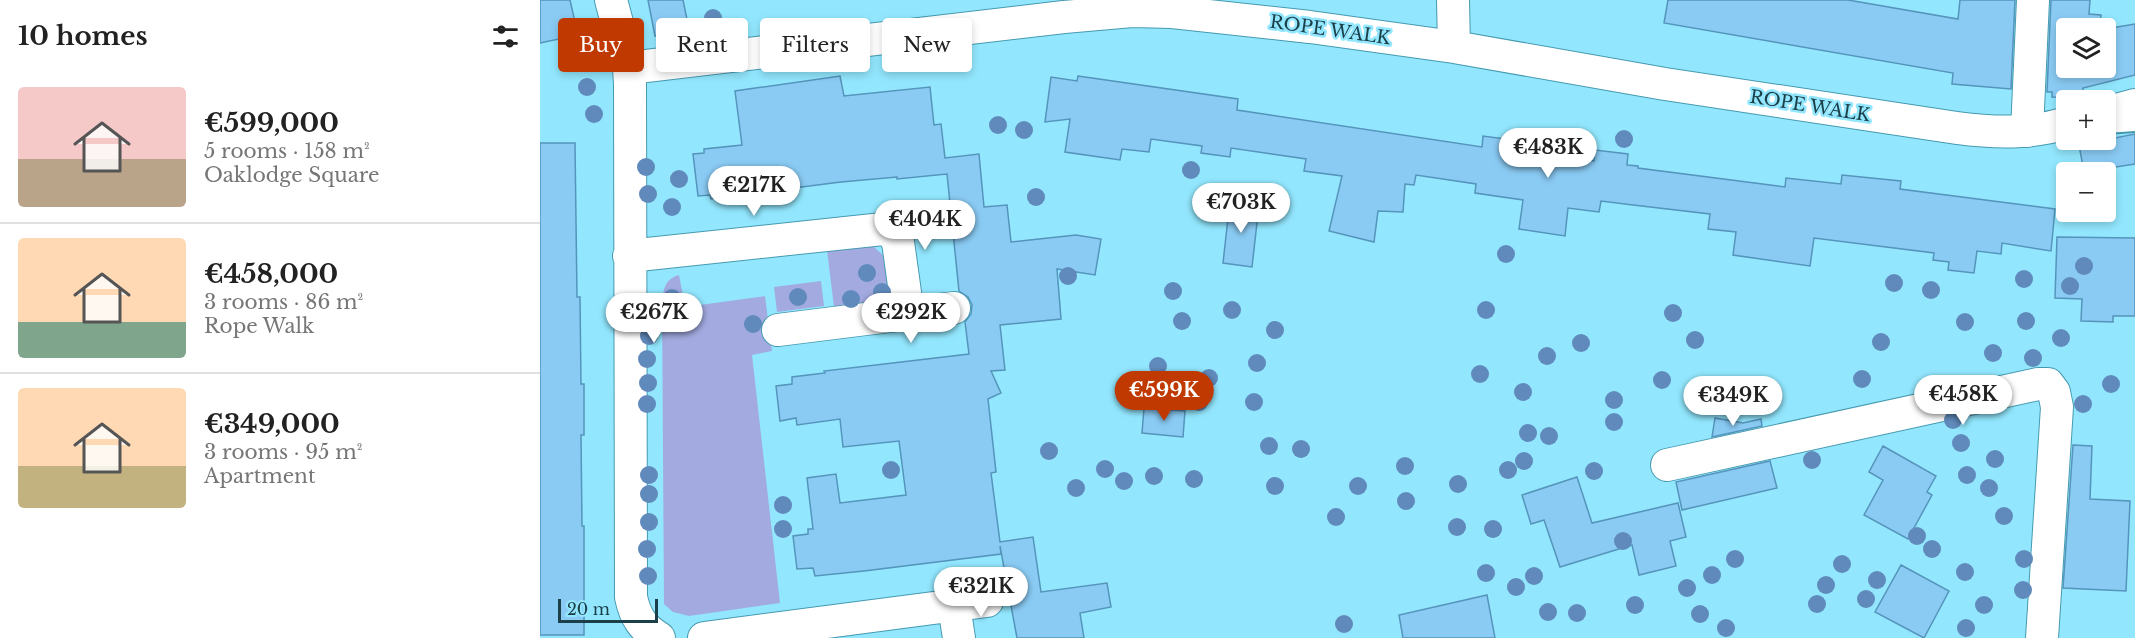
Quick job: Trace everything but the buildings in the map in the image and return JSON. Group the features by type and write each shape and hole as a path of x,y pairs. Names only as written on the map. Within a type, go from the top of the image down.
{"street":[{"path":"611,0 616,18"},
{"path":"1452,0 1454,47"},
{"path":"2027,131 2032,0"},
{"name":"ROPE WALK","path":"644,66 1064,17 1132,11 1172,12 1233,17 1454,47 1854,114 1976,130 2027,131 2056,125"},
{"path":"629,72 631,597 633,609 640,623 659,638"},
{"path":"2116,110 2135,105"},
{"path":"629,256 883,229 892,232 898,242 908,314"},
{"path":"778,330 954,308"},
{"path":"1667,465 2038,384 2048,384 2054,392 2057,407 2042,638"},
{"path":"704,638 987,601"},
{"path":"954,606 959,638"}],"lane":[{"path":"2116,124 2135,123"}],"shaded area":[{"path":"873,246 886,258 893,300 834,307 827,250"},
{"path":"679,275 685,307 765,296 772,351 752,355 780,603 689,616 673,612 664,604 662,301 668,282"},
{"path":"821,281 824,306 777,312 774,287"}]}
